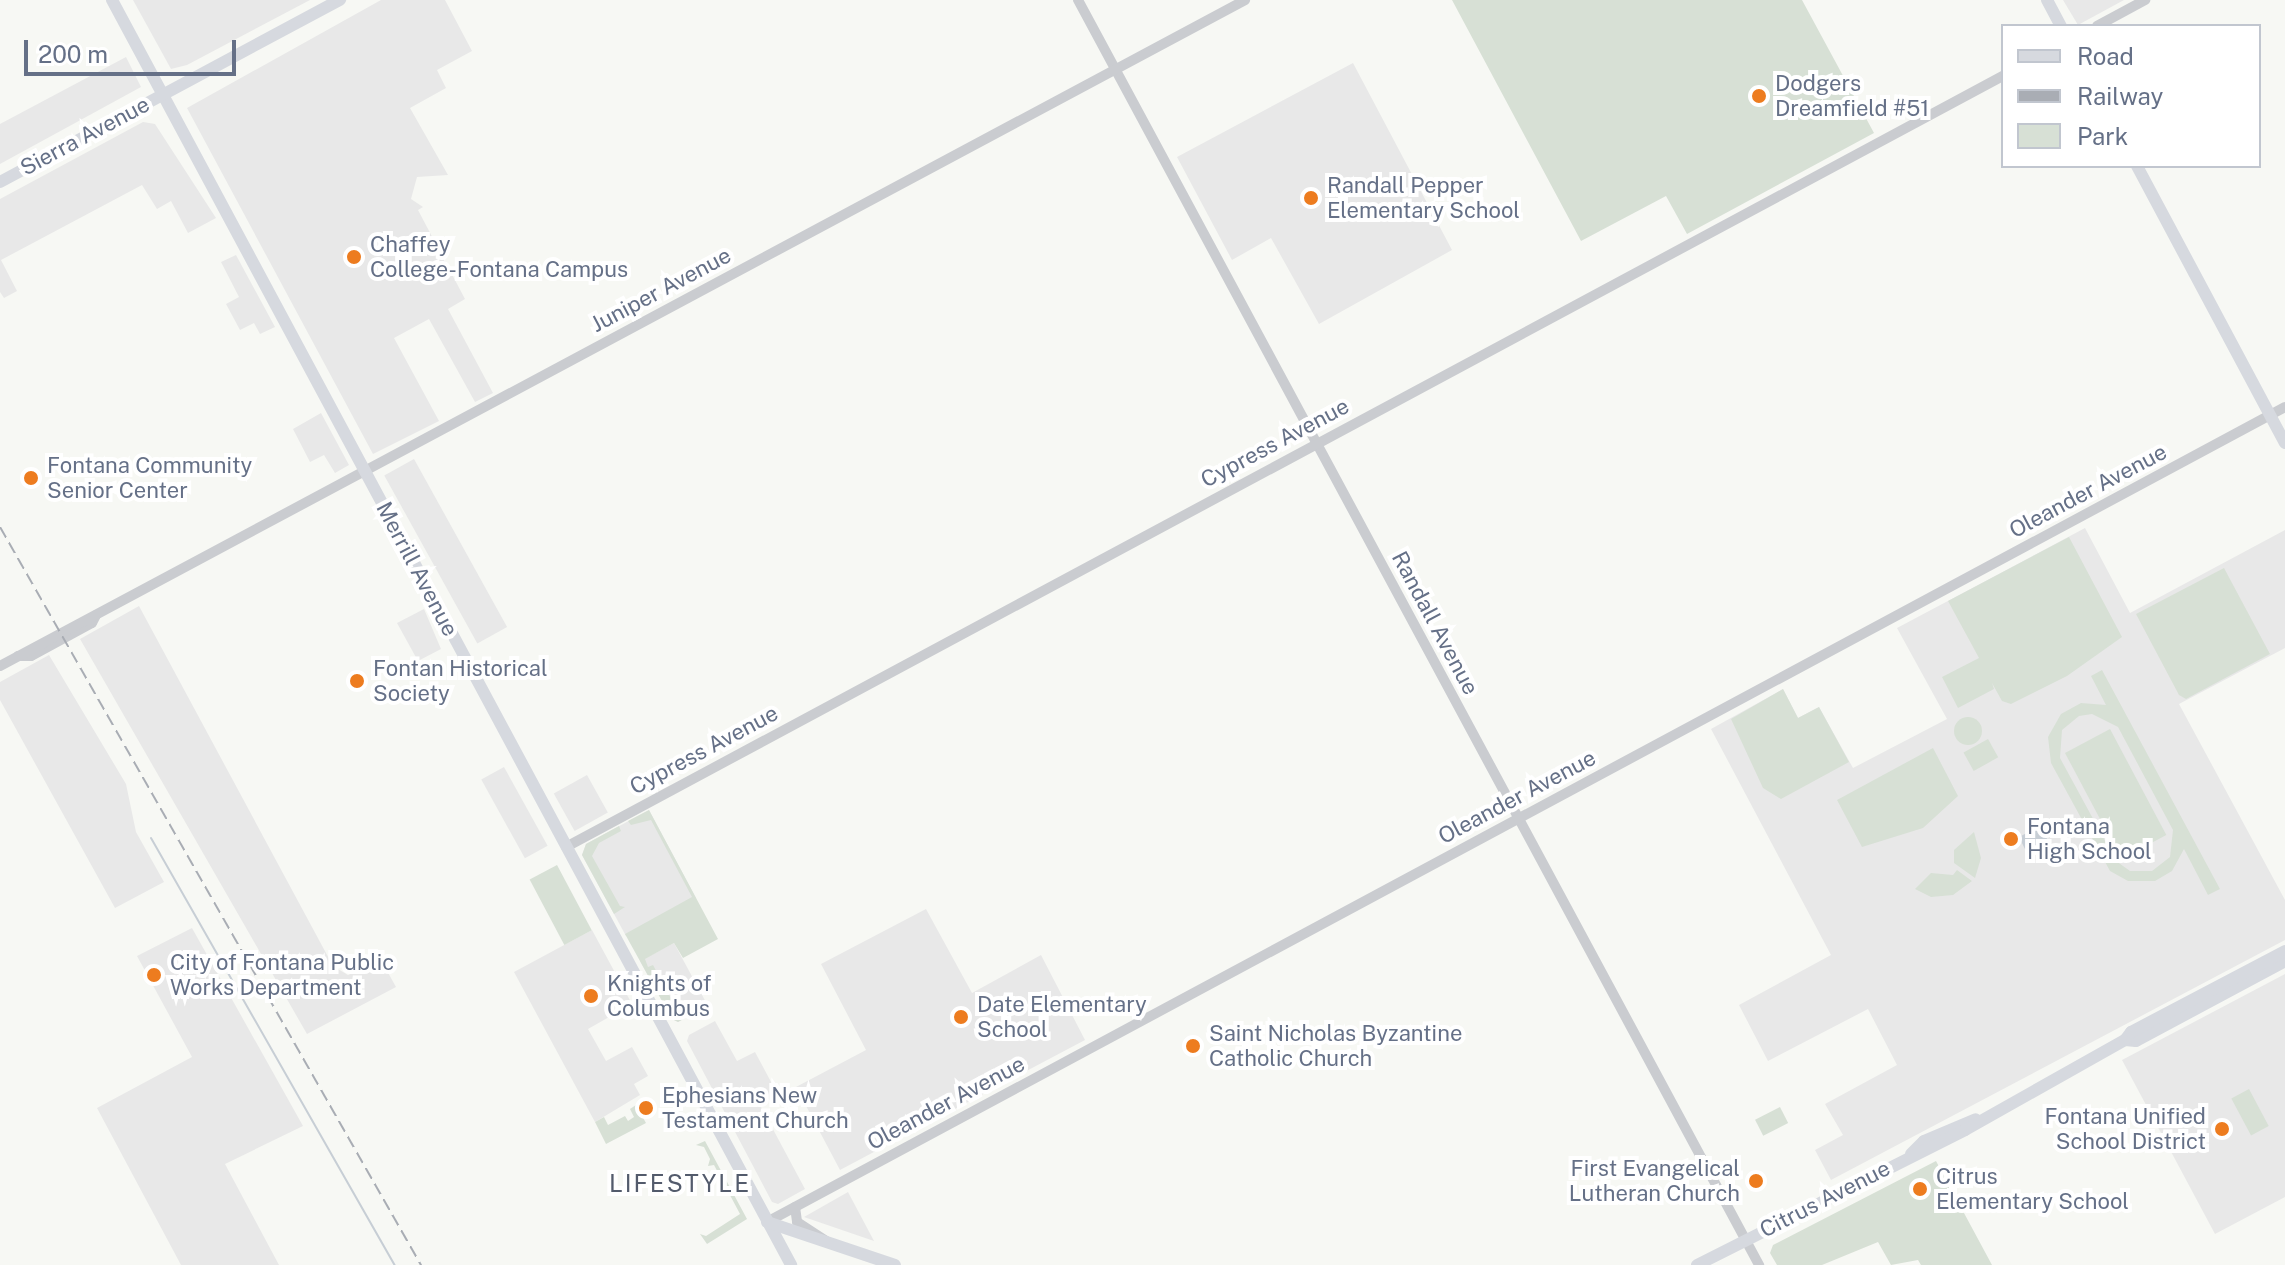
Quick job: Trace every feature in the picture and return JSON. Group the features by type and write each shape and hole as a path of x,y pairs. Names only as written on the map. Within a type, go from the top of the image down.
{"main road":[{"name":"Merrill Avenue","path":"112,0 791,1265"},
{"name":"Sierra Avenue","path":"0,182 340,0"},
{"path":"2047,0 2060,24"},
{"path":"2138,168 2285,443"},
{"name":"Citrus Avenue","path":"1697,1265 1911,1154 1918,1155 2125,1040 2131,1032 2285,951"},
{"name":"Citrus Avenue","path":"2125,1040 2136,1041 2285,961"},
{"path":"767,1222 895,1265"}],"street":[{"name":"Randall Avenue","path":"1078,0 1759,1265"},
{"name":"Juniper Avenue","path":"0,666 26,648 96,615 1245,0"},
{"path":"2101,24 2145,0"},
{"name":"Cypress Avenue","path":"566,847 2001,77"},
{"name":"Oleander Avenue","path":"767,1222 2285,407"},
{"path":"795,1207 797,1222 828,1242"}],"shaded area":[{"path":"133,0 310,0 187,65 171,69"},
{"path":"381,0 445,0 472,51 437,70 446,88 410,108 448,175 417,177 411,199 423,207 418,210 465,299 448,309 493,393 475,402 429,319 394,338 439,421 373,454 187,108"},
{"path":"2063,0 2124,0 2080,24"},
{"path":"126,57 141,87 0,164 0,124"},
{"name":"Randall Pepper Elementary School","path":"1353,63 1452,250 1319,324 1271,238 1232,260 1177,157"},
{"path":"143,122 155,124 216,218 188,233 171,201 157,209 142,185 1,260 17,291 4,298 0,292 0,199"},
{"path":"236,255 275,327 260,334 254,323 240,330 226,304 239,297 221,262"},
{"path":"321,413 349,465 335,473 324,455 310,462 293,429"},
{"path":"414,459 507,627 477,643 384,475"},
{"name":"Fontana High School","path":"2085,528 2130,613 2285,530 2285,648 2179,704 2285,900 2285,940 1831,1180 1815,1150 1843,1135 1825,1104 1897,1065 1868,1009 1768,1061 1739,1005 1831,955 1711,729 1783,689 1798,718 1819,707 1853,768 1947,719 1897,628"},
{"path":"139,606 333,966 348,975 381,960 396,987 307,1034 80,639"},
{"path":"424,609 441,649 418,661 397,623"},
{"path":"49,655 126,784 136,832 164,882 115,908 0,700 0,682"},
{"path":"504,767 548,846 525,858 481,780"},
{"path":"587,775 608,813 575,831 554,793"},
{"path":"649,810 696,898 626,936 582,855 586,844"},
{"path":"2040,826 2052,848 2040,854 2034,844 2025,849 2019,837"},
{"name":"Date Elementary School","path":"926,909 972,993 1041,955 1085,1040 840,1170 796,1087 866,1050 821,964"},
{"path":"192,928 303,1126 225,1164 279,1265 181,1265 97,1108 192,1057 137,956"},
{"path":"592,930 632,1004 588,1029 606,1061 632,1047 648,1076 634,1084 640,1095 595,1122 514,972"},
{"path":"674,943 708,1006 678,1022 672,1019 640,961"},
{"name":"Fontana Unified School District","path":"2285,974 2285,1197 2215,1234 2122,1060"},
{"path":"715,1021 737,1061 755,1052 778,1095 760,1105 805,1189 778,1204 772,1202 687,1041 689,1035"},
{"path":"848,1192 874,1241 804,1217"}],"green space":[{"path":"1452,0 1802,0 1874,133 1687,234 1666,196 1581,241"},
{"path":"2069,537 2122,637 2067,676 2011,704 2002,701 1992,683 1994,689 1958,708 1942,677 1979,658 1948,601"},
{"path":"2224,568 2270,654 2186,699 2179,695 2136,614"},
{"path":"2102,670 2220,889 2208,895 2184,849 2172,871 2155,881 2128,881 2110,871 2051,763 2048,737 2061,714 2081,703 2106,705 2091,676","holes":["2092,714 2118,727 2173,830 2170,857 2152,871 2130,871 2116,861 2060,758 2062,730 2079,716"]},
{"path":"1783,689 1798,718 1819,707 1849,762 1781,799 1763,788 1731,719"},
{"path":"1968,717 1978,721 1982,731 1978,741 1968,745 1958,741 1954,731 1958,721"},
{"path":"2110,729 2166,835 2121,859 2065,753"},
{"path":"1988,739 1998,757 1974,771 1964,753"},
{"path":"1933,748 1958,796 1923,828 1862,847 1837,800"},
{"path":"649,810 718,939 683,958 674,943 645,959 648,967 653,965 679,1013 686,1010 689,1016 678,1022 672,1019 625,934 692,897 651,820 631,825 628,821"},
{"path":"619,826 621,831 599,843 592,856 620,906 625,907 614,914 582,855 586,844"},
{"path":"1974,832 1981,858 1975,878 1954,863 1954,850"},
{"path":"557,865 592,930 564,945 530,880"},
{"path":"1957,870 1972,881 1953,895 1931,897 1915,889 1931,873 1953,875"},
{"path":"2249,1089 2269,1126 2251,1135 2231,1098"},
{"path":"636,1105 646,1123 606,1144 595,1122 604,1117 608,1125 625,1116 628,1121 634,1117 630,1109"},
{"path":"1780,1107 1788,1123 1763,1136 1755,1120"},
{"path":"705,1141 747,1219 707,1244 700,1234 706,1236 740,1214 714,1165 708,1166 710,1159 704,1147 696,1145"},
{"name":"Citrus Elementary School","path":"1936,1161 1992,1265 1921,1265 1918,1260 1891,1265 1878,1242 1822,1265 1777,1265 1770,1253 1773,1245"}],"waterway":[{"path":"151,838 395,1265"}],"railway":[{"path":"0,527 421,1265"}],"place":[{"name":"Dodgers Dreamfield #51","path":"1759,96"},
{"name":"Randall Pepper Elementary School","path":"1311,198"},
{"name":"Chaffey College-Fontana Campus","path":"354,257"},
{"name":"Fontana Community Senior Center","path":"31,478"},
{"name":"Fontan Historical Society","path":"357,681"},
{"name":"Fontana High School","path":"2011,839"},
{"name":"City of Fontana Public Works Department","path":"154,975"},
{"name":"Knights of Columbus","path":"591,996"},
{"name":"Date Elementary School","path":"961,1017"},
{"name":"Saint Nicholas Byzantine Catholic Church","path":"1193,1046"},
{"name":"Ephesians New Testament Church","path":"646,1108"},
{"name":"Fontana Unified School District","path":"2222,1129"},
{"name":"First Evangelical Lutheran Church","path":"1756,1181"},
{"name":"Citrus Elementary School","path":"1920,1189"}],"district":[{"name":"LIFESTYLE","path":"680,1184"}]}
